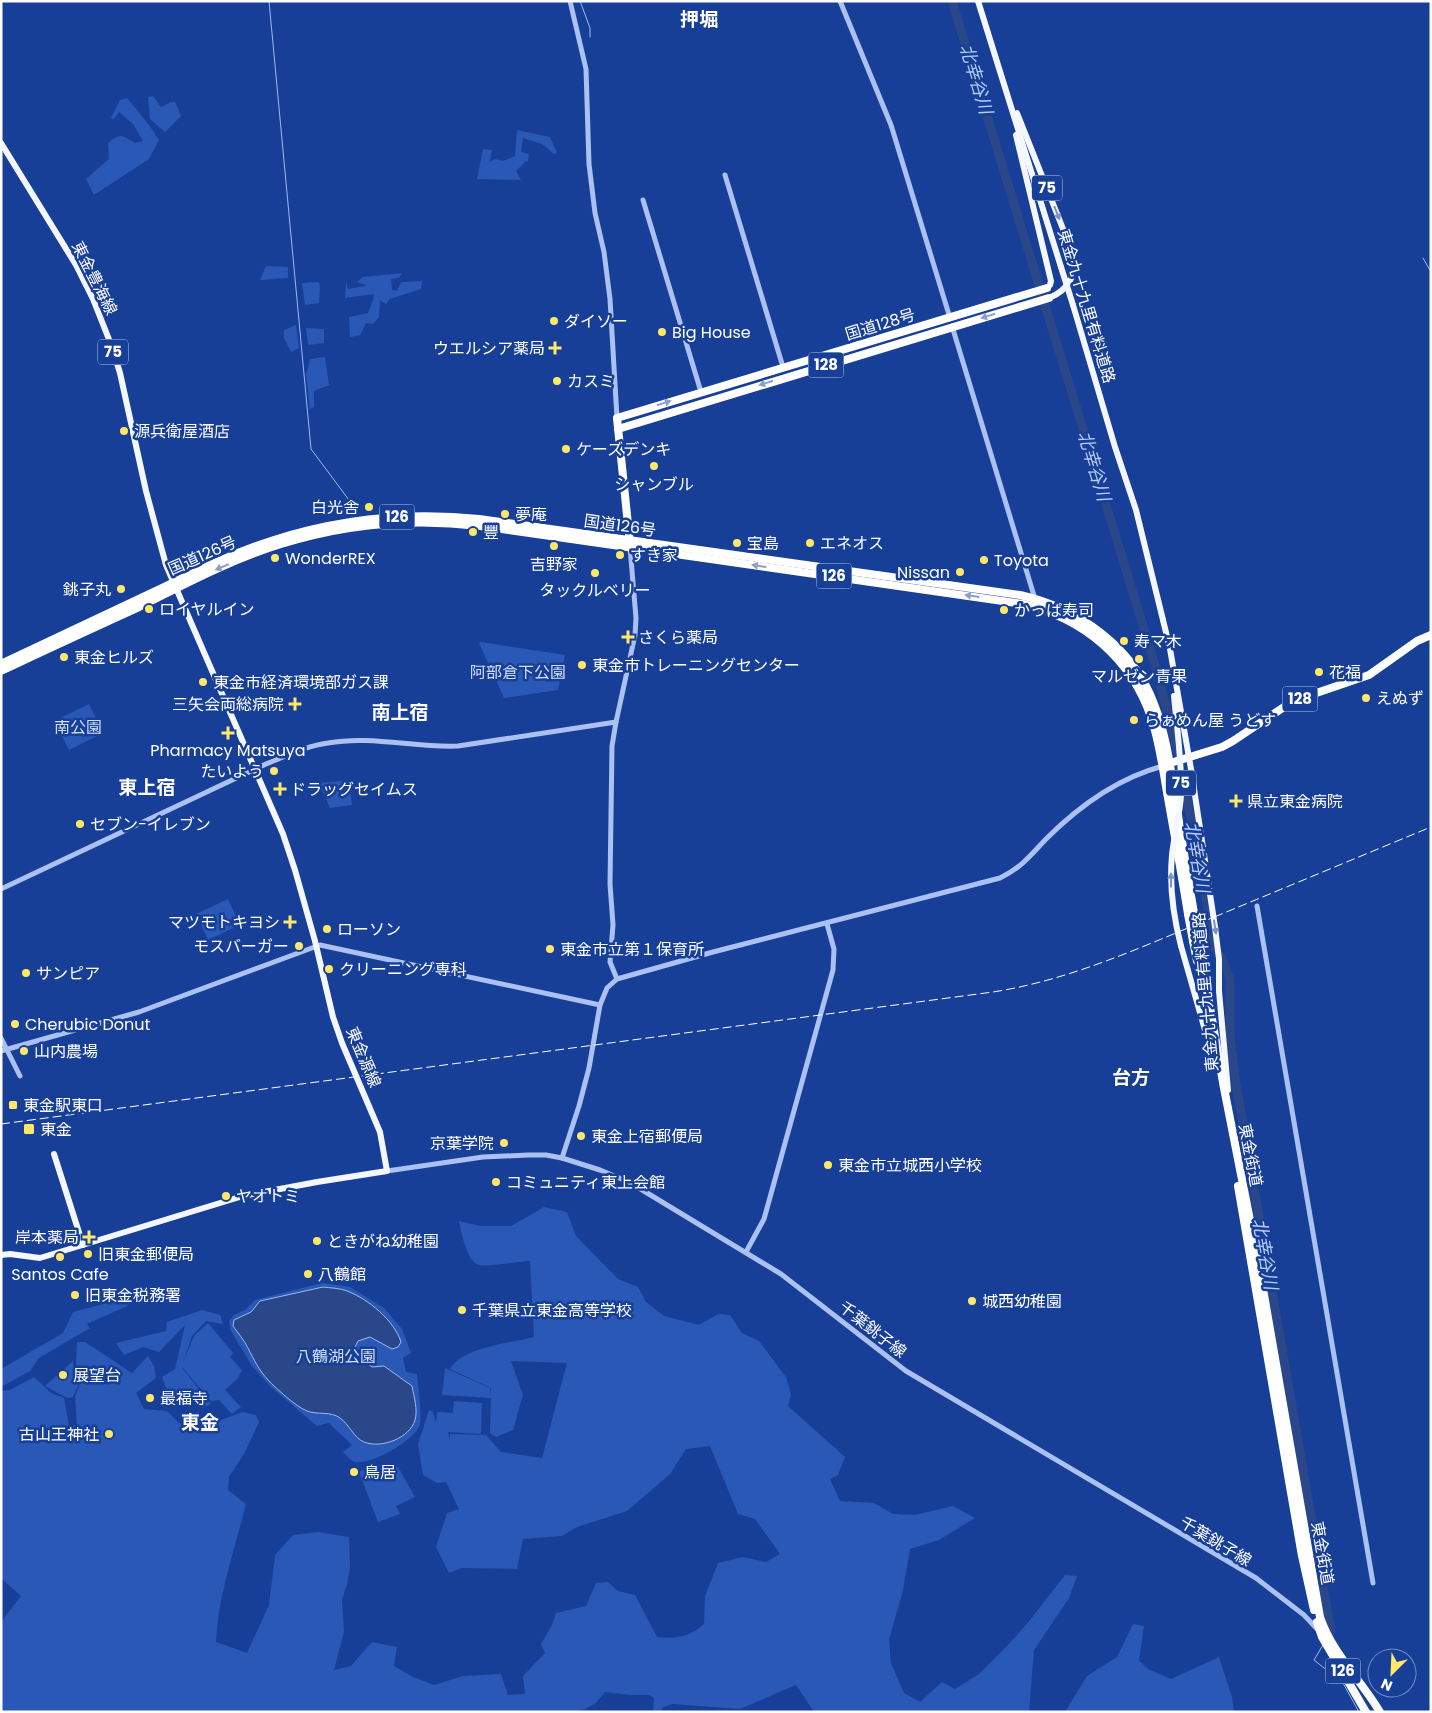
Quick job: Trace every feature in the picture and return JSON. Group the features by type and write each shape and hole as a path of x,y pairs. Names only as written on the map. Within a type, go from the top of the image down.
{"highway":[{"name":"国道128号","path":"617,418 1047,288"},
{"path":"1032,293 1035,302"},
{"name":"国道128号","path":"618,429 1049,298"},
{"path":"950,318 952,326"},
{"path":"867,343 869,352"},
{"path":"783,368 786,377"},
{"path":"701,392 704,403"},
{"path":"617,418 630,544"},
{"name":"国道126号","path":"1,671 175,585 219,560 272,540 327,526 387,518 464,517 1001,600 1046,610 1074,623 1095,637 1111,651 1128,671 1151,717 1166,764"},
{"name":"国道126号","path":"630,544 1035,599 1059,607 1085,621 1106,637 1138,674 1154,703 1166,764"},
{"name":"国道126号","path":"1,664 175,585"},
{"name":"128","path":"1166,764 1222,747 1293,701 1369,675 1417,641 1431,635"},
{"name":"東金街道","path":"1166,764 1191,914 1259,1266 1320,1632 1366,1712"},
{"name":"東金街道","path":"1196,940 1213,1048 1302,1556 1316,1608 1325,1630 1380,1712"}],"main road":[{"name":"東金九十九里有料道路","path":"978,1 1136,510 1170,649 1194,785 1215,927 1228,1089 1238,1142 1236,1154"},
{"name":"75","path":"1000,70 1051,280 1047,288"},
{"name":"75","path":"1000,70 1075,263 1072,277 1067,287 1049,298"},
{"name":"東金豊海線","path":"1,143 76,265 93,299 112,347 121,378 146,491 164,558 175,585"},
{"name":"東金源線","path":"175,585 283,834 316,946 333,1017 342,1043 380,1132 387,1171"},
{"name":"東金九十九里有料道路","path":"1163,620 1174,693 1181,771 1180,798 1171,873 1172,908 1207,1037 1213,1048"},
{"path":"54,1154 83,1245"},
{"path":"1,1255 10,1254 40,1258 243,1196 387,1171"}],"street":[{"path":"570,1 586,69 590,172 610,299 617,418"},
{"path":"840,1 891,125 950,318"},
{"path":"725,175 783,368"},
{"path":"643,200 701,392"},
{"path":"952,326 1035,599"},
{"path":"617,980 610,962 613,926 610,884 612,746 635,635 636,618 630,544"},
{"path":"1,889 298,751 332,742 349,740 381,741 438,747 458,746 616,722"},
{"path":"562,1158 590,1068 600,1005 606,988 617,980 713,952 1000,878 1014,871 1052,833 1102,792 1120,782 1166,764"},
{"path":"1257,906 1373,1583"},
{"path":"746,1252 764,1219 833,970 834,949 827,924"},
{"path":"4,1050 139,1012 316,946 341,949 600,1005"},
{"path":"1,1038 4,1050 20,1076"},
{"name":"千葉銚子線","path":"387,1171 483,1157 528,1154 562,1158 629,1182 746,1252 801,1288 906,1371 1256,1578 1298,1610 1320,1632"},
{"path":"1298,1610 1305,1611 1316,1608"}],"green space":[{"path":"153,96 161,107 175,102 181,116 165,132 150,119 148,97"},
{"path":"127,98 159,140 149,159 94,195 86,179 109,159 108,143 118,136 127,138 135,143 143,141 133,124 119,112 114,119 111,118 120,100"},
{"path":"517,130 550,137 557,153 554,154 542,144 523,138 521,152 529,154 528,161 516,171 521,180 477,179 483,149 492,150 490,162 495,159 503,161 515,156"},
{"path":"266,266 288,267 288,278 260,280"},
{"path":"402,273 399,278 391,279 392,290 397,291 401,282 422,281 421,289 390,299 386,304 380,300 379,317 373,324 366,323 360,335 350,337 349,317 368,313 374,294 345,298 346,282 348,289 365,286 357,282 363,277"},
{"path":"319,282 319,303 305,305 302,283"},
{"path":"296,325 299,348 291,352 284,338 284,330"},
{"path":"306,328 324,329 324,343 308,345"},
{"path":"325,357 329,385 314,391 314,407 310,409 306,375 310,359"},
{"name":"阿部倉下公園","path":"479,643 565,655 558,690 504,698"},
{"name":"南公園","path":"89,704 103,733 69,750 54,721"},
{"path":"349,780 352,805 330,808 319,783"},
{"path":"228,899 240,925 208,940 196,914"},
{"path":"544,1207 567,1212 576,1236 618,1279 638,1287 646,1302 664,1316 699,1325 718,1314 730,1315 742,1333 759,1341 786,1377 791,1394 788,1406 845,1457 838,1475 830,1479 840,1501 874,1503 893,1514 915,1515 953,1506 975,1518 939,1540 910,1549 903,1590 889,1640 891,1663 904,1693 920,1702 942,1682 955,1689 979,1674 1030,1620 1065,1575 1077,1576 1069,1598 1034,1650 1029,1712 814,1712 796,1685 740,1709 673,1704 663,1707 661,1712 653,1712 654,1698 649,1695 605,1692 596,1703 579,1712 1,1712 1,1622 21,1596 1,1578 1,1391 10,1390 34,1377 51,1393 64,1398 69,1426 77,1425 75,1397 82,1378 76,1364 77,1342 85,1342 132,1373 148,1356 154,1366 156,1378 136,1393 144,1409 167,1411 188,1432 243,1412 256,1415 259,1422 245,1452 229,1477 228,1490 246,1504 223,1590 216,1642 247,1653 269,1605 275,1555 293,1535 318,1532 349,1537 350,1568 342,1600 344,1632 334,1670 351,1666 372,1642 397,1647 394,1666 413,1677 434,1685 463,1676 501,1674 508,1695 525,1694 523,1676 545,1653 541,1644 552,1625 556,1613 586,1606 596,1583 608,1582 618,1591 635,1595 657,1637 670,1638 688,1634 704,1624 705,1596 718,1563 743,1557 766,1562 780,1554 755,1519 738,1514 710,1446 686,1449 670,1474 627,1511 577,1527 562,1536 523,1539 517,1569 462,1568 449,1573 436,1547 447,1513 459,1509 446,1482 437,1483 423,1475 418,1444 429,1410 433,1412 436,1423 437,1412 453,1413 454,1401 482,1403 481,1434 448,1432 450,1441 450,1434 486,1435 501,1452 542,1458 567,1363 511,1361 523,1395 513,1430 496,1437 490,1433 491,1398 442,1395 445,1368 490,1388 491,1396 491,1388 450,1369 456,1362 476,1351 534,1337 530,1261 496,1265 479,1265 475,1263 465,1246 459,1221 480,1226 511,1226"},
{"name":"八鶴湖公園","path":"322,1283 350,1287 384,1308 402,1329 411,1353 403,1358 406,1372 417,1374 420,1424 417,1430 402,1444 371,1460 355,1462 349,1458 343,1452 352,1445 329,1423 317,1426 271,1387 252,1366 231,1331 229,1321 234,1315 245,1310 255,1300"},
{"path":"131,1297 127,1306 87,1324 90,1328 39,1358 30,1371 1,1387 1,1369 63,1333 73,1312"},
{"path":"202,1310 220,1315 223,1324 206,1321 192,1336 183,1363 194,1336 208,1323 233,1353 230,1357 242,1370 238,1378 225,1390 241,1407 232,1414 219,1400 211,1401 182,1367 211,1404 202,1408 185,1390 171,1401 162,1377 175,1369 185,1325 159,1352 143,1347 124,1355 116,1343 166,1331 167,1322"},
{"path":"73,1361 74,1370 82,1378 73,1397 67,1398 45,1386"},
{"path":"398,1467 415,1497 396,1506 400,1514 378,1522 359,1472 363,1470 368,1474"},
{"path":"1133,1624 1144,1626 1139,1661 1150,1670 1171,1679 1219,1657 1232,1697 1234,1712 1065,1712 1087,1676 1117,1657"}],"shaded area":[{"name":"八鶴湖公園","path":"323,1287 344,1290 363,1299 386,1318 398,1334 401,1342 398,1347 392,1349 370,1337 358,1341 354,1349 372,1367 384,1366 412,1386 416,1416 412,1426 401,1437 386,1443 371,1444 364,1442 336,1416 307,1411 297,1405 268,1380 233,1326 234,1320 251,1312 260,1301"}],"waterway":[{"path":"269,1 311,449 352,504 353,514"},
{"path":"580,1 590,28 590,37"},
{"name":"北幸谷川","path":"952,1 1156,668 1178,753"},
{"path":"1423,258 1431,272"},
{"name":"北幸谷川","path":"1182,773 1205,890 1212,944 1222,958 1230,979 1230,1036 1236,1084 1331,1631"},
{"name":"北幸谷川","path":"1323,1645 1314,1660 1343,1683 1359,1712"}],"railway":[{"path":"1,1124 1021,987 1076,972 1129,952 1431,827"}],"place":[{"name":"ダイソー","path":"554,321"},
{"name":"Big House","path":"662,332"},
{"name":"ウエルシア薬局","path":"555,348"},
{"name":"カスミ","path":"557,381"},
{"name":"源兵衛屋酒店","path":"124,431"},
{"name":"ケーズデンキ","path":"566,449"},
{"name":"シャンブル","path":"654,466"},
{"name":"白光舎","path":"369,507"},
{"name":"夢庵","path":"505,514"},
{"name":"豐","path":"473,532"},
{"name":"宝島","path":"737,543"},
{"name":"エネオス","path":"810,543"},
{"name":"吉野家","path":"554,546"},
{"name":"すき家","path":"620,555"},
{"name":"WonderREX","path":"275,558"},
{"name":"Toyota","path":"984,560"},
{"name":"Nissan","path":"960,572"},
{"name":"タックルベリー","path":"595,573"},
{"name":"銚子丸","path":"121,589"},
{"name":"ロイヤルイン","path":"149,609"},
{"name":"かっぱ寿司","path":"1004,610"},
{"name":"さくら薬局","path":"628,637"},
{"name":"寿マ木","path":"1124,641"},
{"name":"東金ヒルズ","path":"64,657"},
{"name":"マルゼン青果","path":"1139,659"},
{"name":"東金市トレーニングセンター","path":"582,665"},
{"name":"花福","path":"1319,672"},
{"name":"東金市経済環境部ガス課","path":"203,682"},
{"name":"えぬず","path":"1366,698"},
{"name":"三矢会両総病院","path":"295,704"},
{"name":"らぁめん屋 うどす","path":"1134,720"},
{"name":"Pharmacy Matsuya","path":"228,733"},
{"name":"たいよう","path":"274,771"},
{"name":"ドラッグセイムス","path":"280,789"},
{"name":"県立東金病院","path":"1236,801"},
{"name":"セブン-イレブン","path":"80,824"},
{"name":"マツモトキヨシ","path":"290,922"},
{"name":"ローソン","path":"327,929"},
{"name":"モスバーガー","path":"299,946"},
{"name":"東金市立第１保育所","path":"550,949"},
{"name":"クリーニング専科","path":"329,969"},
{"name":"サンピア","path":"26,973"},
{"name":"Cherubic Donut","path":"15,1024"},
{"name":"山内農場","path":"24,1051"},
{"name":"東金駅東口","path":"13,1105"},
{"name":"東金","path":"29,1129"},
{"name":"東金上宿郵便局","path":"581,1136"},
{"name":"京葉学院","path":"504,1143"},
{"name":"東金市立城西小学校","path":"828,1165"},
{"name":"コミュニティ東上会館","path":"496,1182"},
{"name":"ヤオトミ","path":"226,1196"},
{"name":"岸本薬局","path":"89,1237"},
{"name":"ときがね幼稚園","path":"317,1241"},
{"name":"旧東金郵便局","path":"88,1254"},
{"name":"Santos Cafe","path":"60,1257"},
{"name":"八鶴館","path":"308,1274"},
{"name":"旧東金税務署","path":"75,1295"},
{"name":"城西幼稚園","path":"972,1301"},
{"name":"千葉県立東金高等学校","path":"462,1310"},
{"name":"展望台","path":"63,1375"},
{"name":"最福寺","path":"150,1398"},
{"name":"古山王神社","path":"109,1434"},
{"name":"鳥居","path":"354,1472"}],"district":[{"name":"押堀","path":"699,19"},
{"name":"南上宿","path":"400,712"},
{"name":"東上宿","path":"147,787"},
{"name":"台方","path":"1131,1077"},
{"name":"東金","path":"200,1422"}]}
